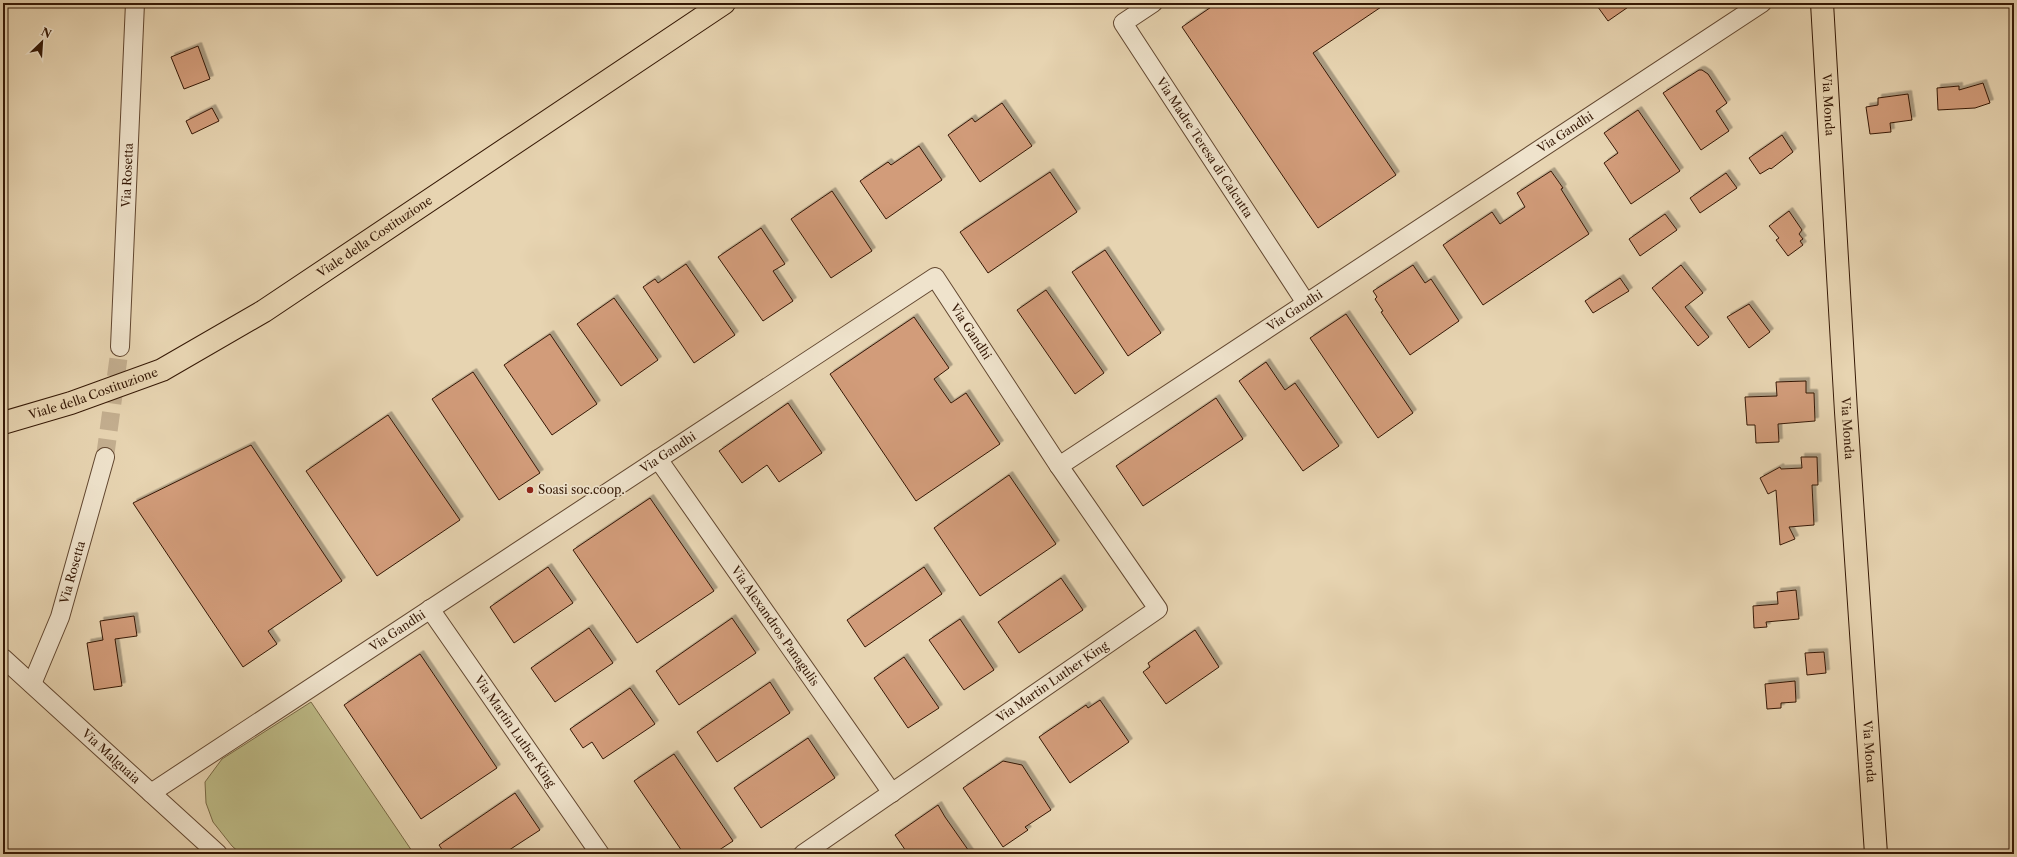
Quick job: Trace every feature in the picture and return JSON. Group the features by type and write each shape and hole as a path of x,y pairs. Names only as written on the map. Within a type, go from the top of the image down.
{"main road":[{"name":"Viale della Costituzione","path":"3,423 71,403 162,370 264,311 724,3"},
{"name":"Via Monda","path":"1822,3 1846,412 1876,854"}],"street":[{"name":"Via Rosetta","path":"120,347 135,3"},
{"name":"Via Madre Teresa di Calcutta","path":"1154,3 1123,23 1306,304"},
{"name":"Via Gandhi","path":"151,793 934,277 1059,466 1762,3"},
{"name":"Via Rosetta","path":"32,684 60,617 105,457"},
{"name":"Via Alexandros Panagulis","path":"658,459 892,793"},
{"name":"Via Martin Luther King","path":"803,854 1158,609 1059,466"},
{"name":"Via Martin Luther King","path":"430,609 600,854"},
{"name":"Via Malguaia","path":"3,658 218,854"}],"shaded area":[{"path":"311,702 414,854 241,854 232,846 213,822 206,803 205,782 222,759"}],"building":[{"path":"1217,3 1387,3 1313,53 1396,175 1318,228 1182,27"},
{"path":"1595,3 1634,3 1608,21"},
{"path":"198,46 210,79 184,89 171,57"},
{"path":"1699,70 1702,70 1708,74 1727,103 1716,111 1729,131 1701,150 1663,93"},
{"path":"1983,83 1990,103 1975,108 1938,110 1937,88 1959,86 1959,90"},
{"path":"1908,94 1912,120 1890,123 1891,132 1870,134 1866,107 1878,105 1878,98"},
{"path":"1002,103 1032,146 980,182 948,135 972,118 975,122"},
{"path":"212,108 219,121 192,134 186,121"},
{"path":"1638,110 1680,171 1631,204 1604,163 1618,153 1604,133"},
{"path":"1782,135 1793,152 1771,169 1770,168 1760,174 1749,158"},
{"path":"919,146 942,180 886,219 860,181 888,162 891,165"},
{"path":"1551,171 1563,188 1561,189 1589,234 1483,305 1443,245 1492,212 1500,224 1525,207 1517,193"},
{"path":"1050,172 1077,212 988,273 960,232"},
{"path":"1726,173 1737,188 1700,213 1690,198"},
{"path":"832,191 872,251 831,278 791,219"},
{"path":"1789,211 1802,230 1799,234 1803,239 1800,241 1803,245 1788,256 1776,240 1779,238 1769,226"},
{"path":"1665,214 1677,230 1640,256 1629,239"},
{"path":"761,228 785,264 773,271 793,301 763,321 718,257"},
{"path":"1105,250 1161,333 1128,356 1072,272"},
{"path":"686,264 735,335 694,363 643,287 655,279 658,283"},
{"path":"1413,265 1425,283 1431,279 1459,321 1410,355 1381,312 1383,311 1375,299 1377,297 1373,291"},
{"path":"1681,265 1703,293 1685,307 1709,337 1698,346 1652,288"},
{"path":"1620,278 1629,291 1593,313 1585,301"},
{"path":"1046,290 1104,373 1075,394 1017,310"},
{"path":"614,298 658,360 621,386 577,324"},
{"path":"1749,304 1770,332 1749,348 1727,317"},
{"path":"1346,314 1413,413 1378,438 1310,338"},
{"path":"914,317 949,368 934,379 951,403 966,393 1000,444 916,501 830,374"},
{"path":"550,334 597,404 552,435 504,365"},
{"path":"1266,362 1285,390 1295,383 1339,446 1303,471 1239,381"},
{"path":"473,372 540,473 499,500 432,399"},
{"path":"1806,381 1806,393 1814,393 1815,421 1778,424 1779,442 1756,443 1755,425 1747,425 1745,397 1777,396 1776,382"},
{"path":"1216,398 1243,439 1143,506 1116,466"},
{"path":"788,403 822,453 779,482 767,465 742,483 719,451"},
{"path":"388,415 460,520 377,576 306,471"},
{"path":"251,445 342,581 268,631 277,644 243,667 133,503"},
{"path":"1801,457 1817,457 1818,485 1812,485 1814,525 1789,527 1795,539 1780,545 1776,490 1768,494 1760,478 1780,467 1781,469 1802,468"},
{"path":"1009,475 1056,544 980,596 934,528"},
{"path":"650,498 714,591 637,643 573,550"},
{"path":"548,567 573,603 514,643 490,607"},
{"path":"924,567 942,594 865,647 847,620"},
{"path":"1061,578 1083,610 1019,653 998,622"},
{"path":"1796,590 1799,619 1766,622 1767,627 1754,628 1753,606 1778,604 1777,592"},
{"path":"134,616 137,636 115,639 122,686 94,690 87,643 103,640 100,621"},
{"path":"732,618 756,653 679,705 656,671"},
{"path":"960,619 994,670 964,690 929,640"},
{"path":"589,628 613,663 555,702 531,668"},
{"path":"1195,630 1219,667 1166,704 1143,672 1150,667 1148,663"},
{"path":"1824,652 1826,673 1807,675 1805,653"},
{"path":"420,654 497,768 421,819 344,705"},
{"path":"904,657 939,708 908,728 874,678"},
{"path":"1795,681 1796,702 1781,703 1781,708 1767,709 1765,684"},
{"path":"770,682 790,713 717,762 697,732"},
{"path":"630,688 655,724 603,759 592,742 583,748 570,729"},
{"path":"1100,700 1129,742 1070,783 1039,737 1086,705 1088,708"},
{"path":"808,738 835,778 761,828 734,788"},
{"path":"674,754 733,841 713,854 684,854 634,781"},
{"path":"1003,761 1022,765 1051,810 1025,827 1028,830 1003,847 963,788"},
{"path":"515,793 540,830 503,854 445,854 439,845"},
{"path":"938,805 971,854 908,854 895,835"}],"tunnel":[{"path":"105,457 120,347"}],"place":[{"name":"Soasi soc.coop.","path":"530,490"}]}
